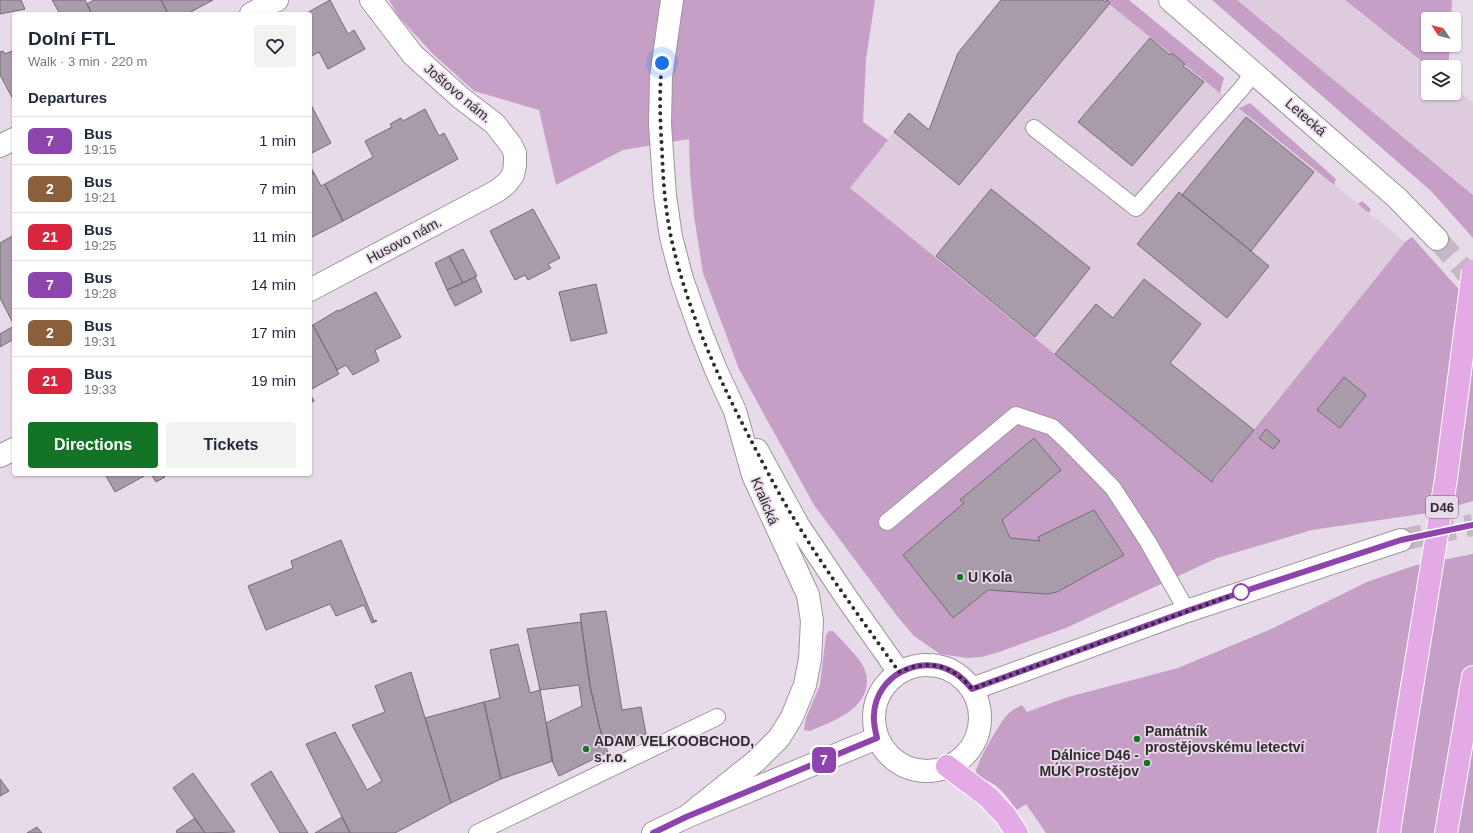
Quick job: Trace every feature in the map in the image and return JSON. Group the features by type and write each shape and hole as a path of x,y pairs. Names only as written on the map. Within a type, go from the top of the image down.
{"highway":[{"name":"D46","path":"1389,833 1446,479 1473,271"},
{"path":"1446,833 1473,677"},
{"path":"947,766 988,797 1005,815 1018,833"}],"main road":[{"path":"255,12 277,0"},
{"name":"Joštovo nám.","path":"371,0 413,55 461,98 495,124 511,145 515,153 513,175 506,184 497,191"},
{"name":"Kralická","path":"672,0 661,77 660,124 664,196 671,237 682,279 716,370 735,410 753,475 808,595 812,621 810,659 806,685 792,717 779,738 756,761 686,817"},
{"name":"Letecká","path":"1170,0 1397,198 1437,239"},
{"path":"0,146 12,140"},
{"name":"Husovo nám.","path":"312,289 497,191"},
{"path":"735,410 798,525 846,597 899,672"},
{"path":"0,456 12,450"},
{"path":"972,689 1187,611 1401,540"},
{"path":"925,664 939,666 952,671 963,679 972,689 980,714 979,727 975,740 968,751 958,760 947,766 934,770 920,770 906,767 894,760 884,750 877,738 874,726 876,701 886,685 899,672 925,664"},
{"path":"653,833 686,817 877,738"}],"lane":[{"path":"1034,128 1136,208 1242,88 1254,72"},
{"path":"887,522 1016,415 1052,428 1067,441 1113,488 1148,542 1187,611"},
{"path":"477,833 717,717"}],"shaded area":[{"path":"389,0 875,0 866,59 863,122 888,140 850,188 1212,482 1405,242 1412,237 1473,305 1473,501 1435,512 1312,530 1217,558 1066,628 996,653 981,657 967,658 940,654 914,636 897,616 814,505 739,369 703,273 694,216 690,173 689,139 623,150 556,185 539,110 474,91 433,54 398,16"},
{"path":"1001,0 1104,0 1405,242 1212,483 849,188 909,113 930,129 958,53"},
{"path":"1104,0 1129,0 1224,78 1220,93 1239,108 1250,103 1336,179 1334,185"},
{"path":"1212,0 1237,0 1473,195 1473,238 1431,191"},
{"path":"1234,0 1345,0 1421,61 1421,100 1461,100 1461,93 1473,103 1473,194"},
{"path":"1345,0 1452,0 1451,12 1421,12 1421,52 1449,52 1449,60 1421,61"},
{"path":"1345,194 1358,204 1362,201 1371,209 1369,213"},
{"path":"1473,554 1473,833 1046,833 1026,804 1017,810 998,788 982,778 976,772 984,752 1004,719 1010,712 1022,705 1027,712 1068,697 1178,668 1269,630 1367,582 1416,565"},
{"path":"829,631 833,631 862,664 867,677 865,691 861,700 846,714 810,731 804,730 806,718 820,685 826,635"}],"building":[{"path":"0,0 21,0 25,9 0,14"},
{"path":"52,0 85,0 91,12 59,12"},
{"path":"94,0 161,0 167,12 91,12 87,4"},
{"path":"161,0 213,0 191,12 167,12"},
{"path":"330,0 348,34 354,30 365,49 328,69 319,52 312,56 312,12 309,12"},
{"path":"1001,0 1103,0 1105,2 1107,0 1110,3 959,185 894,132 909,113 929,130 958,53"},
{"path":"1150,38 1170,55 1172,53 1185,64 1183,66 1204,82 1132,166 1078,122"},
{"path":"3,51 5,54 12,51 12,97 0,75 0,52"},
{"path":"312,107 331,143 312,153"},
{"path":"425,109 439,136 444,133 458,159 343,221 325,184 373,157 365,141 392,127 390,124 401,118 403,121"},
{"path":"1246,117 1314,172 1251,251 1182,195"},
{"path":"314,173 321,186 325,184 343,221 312,237 312,174"},
{"path":"991,189 1090,268 1035,337 936,256"},
{"path":"1179,192 1269,266 1227,318 1137,244"},
{"path":"533,209 560,258 548,264 551,268 528,280 525,275 515,280 490,231"},
{"path":"12,236 12,321 0,298 0,243"},
{"path":"463,249 477,276 463,283 449,256"},
{"path":"449,256 463,283 447,290 435,263"},
{"path":"475,277 482,292 455,306 447,290"},
{"path":"1144,279 1201,324 1170,363 1254,430 1212,482 1055,354 1096,304 1113,318"},
{"path":"596,284 607,333 571,341 559,292"},
{"path":"376,292 401,337 375,350 379,361 353,375 346,365 337,370 313,325 338,310 339,311"},
{"path":"313,325 339,374 312,389"},
{"path":"12,327 12,340 0,347 0,334"},
{"path":"1344,377 1366,395 1340,428 1317,410"},
{"path":"1266,429 1280,441 1273,449 1259,438"},
{"path":"1034,438 1061,470 1002,520 1010,538 1040,541 1038,537 1094,510 1124,555 1057,592 1047,594 988,590 953,618 903,555 964,503 960,500"},
{"path":"106,476 144,476 115,492"},
{"path":"152,476 165,477 156,482"},
{"path":"341,540 374,621 377,621 372,623 364,605 336,616 330,604 266,630 248,586 293,568 291,561"},
{"path":"606,611 622,710 641,707 646,734 603,742 590,686 580,614"},
{"path":"581,622 590,686 603,742 608,752 559,776 552,761 546,723 582,706 579,685 540,690 527,629"},
{"path":"518,644 530,693 540,690 553,761 501,779 484,702 500,698 490,650"},
{"path":"411,672 451,803 395,833 350,833 306,744 335,732 367,790 382,781 352,725 385,712 375,686"},
{"path":"484,702 501,779 451,803 425,718"},
{"path":"271,771 308,833 280,833 251,784"},
{"path":"193,773 235,832 205,833 173,788"},
{"path":"0,779 9,791 0,796"},
{"path":"342,817 350,833 315,833"},
{"path":"195,818 205,833 177,833 176,831"},
{"path":"37,827 42,833 27,833"}],"tunnel":[{"path":"1437,239 1473,280"},
{"path":"1401,540 1473,525"}],"bus line":[{"name":"7","path":"653,833 686,817 877,738 874,726 876,701 889,680 899,672 912,667 925,664 939,666 952,671 963,679 972,689 1248,590 1401,540 1473,525"}],"place":[{"name":"U Kola","path":"960,577"},
{"name":"Památník prostějovskému letectví","path":"1137,739"},
{"name":"ADAM VELKOOBCHOD, s.r.o.","path":"586,749"},
{"name":"Dálnice D46 - MÚK Prostějov","path":"1147,763"}],"route":[{"path":"662,63 660,124 664,196 671,237 682,279 700,330 716,370 735,410 798,525 817,555 899,672 925,664 939,666 952,671 963,679 972,689 1241,592"}]}
